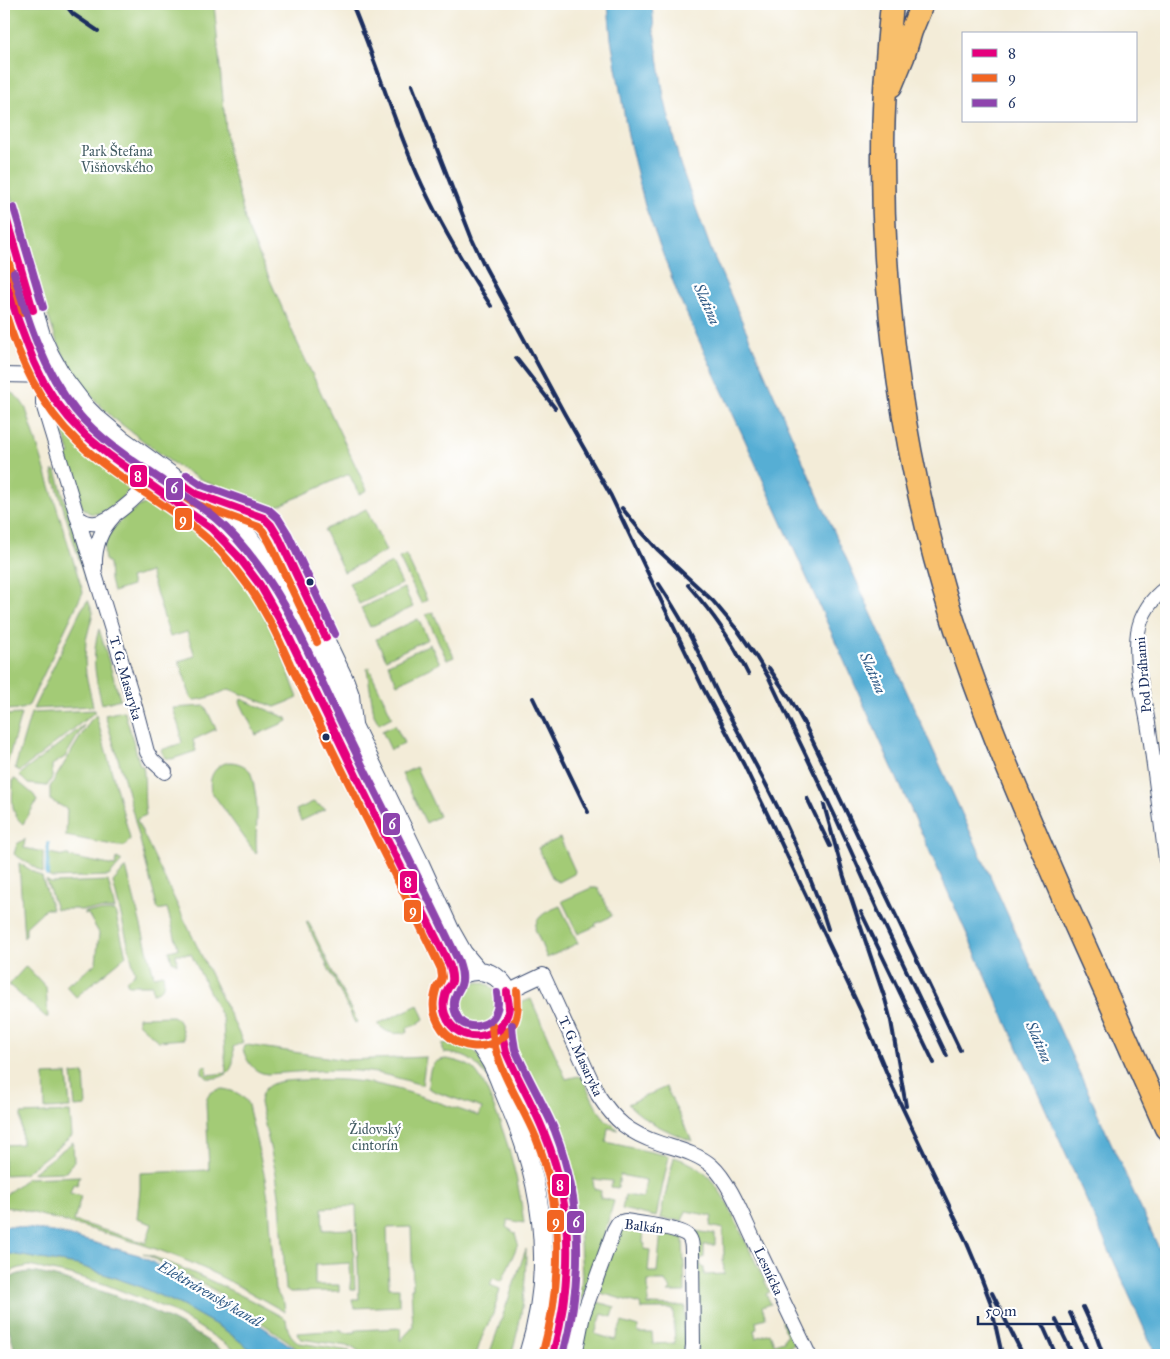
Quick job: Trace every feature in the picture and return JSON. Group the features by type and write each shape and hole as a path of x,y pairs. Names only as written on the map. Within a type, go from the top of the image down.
{"main road":[{"path":"892,4 884,101 882,148 883,200 891,322 898,380 914,471 951,615 988,722 1024,809 1166,1128"},
{"path":"884,101 903,57 922,4"}],"street":[{"path":"4,211 41,335 63,378 85,407 107,428 222,512 250,540 269,565 300,616 450,930 463,953 478,971"},
{"name":"T. G. Masaryka","path":"4,276 20,331 29,354 54,398 85,435 180,504 215,532 233,550 253,575 287,633 358,781 442,948 450,966 452,982"},
{"path":"4,375 63,378"},
{"name":"T. G. Masaryka","path":"41,378 42,404 133,699 147,752 152,760 165,772"},
{"name":"T. G. Masaryka","path":"77,517 90,523 107,520 136,497 149,483"},
{"path":"197,494 264,518 271,524 350,688 356,732"},
{"name":"T. G. Masaryka","path":"95,579 94,559 100,534 119,510"},
{"name":"Pod Dráhami","path":"1166,588 1155,597 1144,612 1140,622 1137,641 1166,860"},
{"path":"478,971 489,973 498,979 507,992 510,1004 502,1025 489,1035 474,1037 457,1031 451,1024 446,1016 444,998 452,982 464,974 478,971"},
{"name":"T. G. Masaryka","path":"507,992 543,975 598,1095 608,1111 630,1130 702,1159 717,1171 728,1188"},
{"path":"502,1025 506,1051 545,1135 554,1159 562,1194 566,1225 566,1282 560,1328 553,1355"},
{"path":"474,1037 491,1062 519,1125 538,1196 544,1259 536,1324 528,1355"},
{"name":"Lesnícka","path":"728,1188 809,1355"},
{"name":"Balkán","path":"575,1355 583,1315 614,1230 618,1223 625,1221 679,1231 688,1236 691,1242 692,1355"}],"green space":[{"name":"Park Štefana Višňovského","path":"4,4 214,4 228,152 247,227 297,342 367,490 359,494 349,474 276,507 213,485 171,462 112,417 83,386 64,356 56,339 36,281 4,174"},
{"path":"4,391 17,397 26,409 83,592 29,705 22,709 4,710"},
{"path":"69,402 218,518 242,542 264,570 288,609 464,966 462,969 458,969 271,590 90,429"},
{"path":"61,425 86,450 124,479 130,490 113,505 100,513 93,514 87,512 82,506 66,457 70,454"},
{"path":"52,471 56,471 88,577 86,582"},
{"path":"153,501 200,535 224,559 246,586 272,631 298,698 275,707 229,689 202,699 193,700 191,698 179,661 195,656 187,632 170,637 150,572 130,578 132,586 113,592 109,563 105,560 104,550 106,541 118,523 135,509"},
{"path":"366,509 386,551 344,572 324,530"},
{"path":"245,518 256,520 268,531 346,690 239,520"},
{"path":"406,555 427,600 421,603 399,558"},
{"path":"392,563 402,584 359,604 349,583"},
{"path":"404,588 413,607 370,627 361,608"},
{"path":"88,600 93,613 86,640 85,660 86,675 93,706 33,709 81,610"},
{"path":"433,612 454,657 447,660 426,615"},
{"path":"418,619 428,639 386,659 376,639"},
{"path":"99,629 120,699 102,704 95,666 95,649"},
{"path":"430,644 440,663 397,684 388,664"},
{"path":"369,668 392,717 379,724 374,715 367,669"},
{"path":"241,699 287,718 288,721 256,735 240,702"},
{"path":"205,706 216,729 193,740 196,751 172,759 165,758 161,750 182,743 173,708"},
{"path":"95,710 95,712 20,771 15,768 31,713"},
{"path":"122,711 125,713 140,765 143,766 146,815 137,819 139,825 243,1042 233,1047 232,1066 226,1074 221,1077 207,1078 202,1073 202,1069 203,1066 206,1066 207,1075 226,1073 223,1020 191,954 176,954 177,964 172,961 169,951 178,949 177,944 167,908 158,910 125,782 105,715"},
{"path":"21,714 4,775 4,715"},
{"path":"96,715 129,834 130,839 125,846 66,836 67,809 50,800 50,787 90,721"},
{"path":"84,725 65,757 52,765 52,778 47,786 28,784 19,775"},
{"path":"395,725 404,743 391,750 382,731"},
{"path":"229,762 238,763 246,767 252,777 257,807 256,854 211,791 210,786 214,772 220,766"},
{"path":"416,767 439,816 426,823 402,774"},
{"path":"15,779 34,795 37,801 23,824 14,810 12,798 13,780"},
{"path":"313,802 326,809 301,821 296,810"},
{"path":"560,838 575,871 574,874 559,882 553,879 538,848"},
{"path":"25,839 24,848 43,852 43,873 14,854 17,844"},
{"path":"49,853 69,855 69,857 115,866 117,858 122,861 109,876 52,878 48,876"},
{"path":"19,863 42,877 52,909 45,909 26,927 24,938"},
{"path":"126,867 154,976 163,974 162,988 153,993 152,985 128,985 126,980 135,973 113,882"},
{"path":"46,880 51,883 108,881 115,909 56,909"},
{"path":"591,888 598,888 612,916 578,934 562,901"},
{"path":"560,906 578,943 547,958 535,929 536,924 543,914"},
{"path":"115,911 126,956 76,997 66,986 96,963 99,933 85,912"},
{"path":"308,921 357,1022 355,1023 306,922"},
{"path":"26,966 46,987 48,1017 9,985"},
{"path":"473,982 481,982 490,986 496,992 500,1005 496,1018 490,1024 481,1028 473,1028 464,1024 458,1018 454,1009 454,1001 458,992 464,986"},
{"path":"531,999 566,1079 578,1076 582,1078 598,1110 606,1120 619,1130 608,1128 606,1142 669,1156 656,1217 622,1209 625,1195 643,1198 646,1180 620,1175 618,1188 611,1187 612,1181 593,1179 594,1189 601,1191 600,1198 614,1201 579,1307 582,1275 579,1223 569,1175 549,1116 528,1083 511,1050 509,1025 514,1012 523,1002"},
{"path":"418,1005 424,1019 416,1025 407,1028 408,1032 392,1033 384,1030 378,1024"},
{"path":"173,1016 182,1029 184,1039 158,1041 138,1023 138,1017"},
{"path":"494,1039 541,1144 551,1183 558,1231 558,1272 554,1313 545,1355 537,1355 547,1317 552,1276 551,1235 546,1194 537,1153 524,1114 507,1077 487,1043"},
{"path":"457,1041 464,1043 474,1050 489,1079 479,1067 465,1057 444,1053 442,1044"},
{"path":"247,1045 346,1060 426,1057 422,1085 382,1074 343,1070 262,1073 255,1069 247,1059 243,1050"},
{"name":"Židovský cintorín","path":"447,1059 464,1063 472,1068 487,1090 509,1148 524,1223 508,1220 506,1227 515,1233 518,1244 502,1281 493,1278 490,1285 500,1289 493,1314 476,1355 364,1355 353,1347 301,1339 297,1333 342,1330 343,1333 356,1332 356,1330 401,1328 401,1340 413,1327 411,1227 387,1228 389,1288 399,1288 399,1306 355,1308 353,1305 352,1299 359,1299 356,1206 322,1208 323,1230 353,1229 355,1290 351,1290 350,1263 315,1265 315,1285 339,1285 339,1291 290,1292 286,1289 280,1202 276,1174 260,1103 261,1095 269,1086 280,1082 318,1079 353,1081 398,1089 479,1116 482,1108 428,1088 433,1064"},
{"path":"84,1073 86,1106 75,1107 72,1074"},
{"path":"67,1074 70,1108 45,1109 44,1075"},
{"path":"666,1087 692,1141 650,1121 628,1104"},
{"path":"223,1089 238,1094 244,1098 248,1105 265,1178 269,1205 275,1290 284,1303 285,1312 207,1270 180,1258 121,1238 20,1209 4,1207 4,1196 27,1178 80,1176 77,1185 73,1184 70,1193 81,1196 74,1221 146,1243 152,1224 137,1219 140,1173 209,1170 206,1102 212,1092"},
{"path":"70,1112 72,1136 24,1174 4,1175 4,1145 22,1144 21,1114"},
{"path":"73,1142 74,1161 66,1172 32,1173"},
{"path":"674,1157 692,1164 705,1173 715,1185 726,1201 770,1292 766,1294 771,1304 762,1307 766,1318 756,1321 757,1329 754,1330 756,1338 770,1333 774,1344 784,1341 784,1338 787,1336 783,1321 794,1345 761,1355 697,1355 695,1231 715,1234 715,1245 704,1245 704,1257 700,1259 701,1266 704,1268 704,1275 724,1274 723,1229 710,1226 712,1216 686,1211 682,1221 660,1218"},
{"path":"623,1225 644,1228 644,1249 650,1250 648,1272 657,1272 661,1231 683,1238 685,1292 668,1292 671,1289 665,1281 648,1281 648,1305 685,1306 685,1355 579,1355 587,1319 594,1301 615,1307 612,1317 602,1314 595,1334 615,1340 622,1322 638,1327 638,1333 652,1333 653,1344 675,1343 673,1309 641,1309 640,1304 597,1292"},
{"path":"526,1249 523,1303 511,1355 489,1355"},
{"path":"4,1253 78,1265 136,1285 181,1305 225,1330 258,1355 243,1355 168,1309 104,1284 29,1266 14,1270 4,1281"},
{"path":"143,1253 216,1283 286,1319 290,1333 300,1343 350,1351 347,1355 304,1355 288,1341 214,1290"},
{"path":"29,1272 49,1275 139,1305 212,1343 229,1355 16,1355 5,1313 4,1288 10,1278"}],"water":[{"name":"Slatina","path":"608,4 652,4 664,97 680,164 712,252 819,498 1166,1264 1166,1355 1156,1355 678,295 645,206 628,136 611,39"},
{"name":"Elektrárenský kanál","path":"4,1226 59,1233 139,1255 223,1300 302,1355 258,1355 225,1330 181,1305 136,1285 78,1265 4,1253"}],"waterway":[{"path":"47,875 48,844"}],"railway":[{"path":"65,4 73,14 98,31"},
{"path":"352,4 420,181 448,236 491,306"},
{"path":"412,85 472,239 485,267 611,496 702,686 744,765 861,1011 893,1088 979,1272 990,1301 1002,1355"},
{"path":"516,358 555,408"},
{"path":"622,508 657,549 713,601 739,632 769,678 947,1056"},
{"path":"659,584 687,630 720,698 780,811 806,869 828,929"},
{"path":"688,585 721,628 748,674"},
{"path":"769,668 791,700 806,727 960,1050"},
{"path":"533,698 588,812"},
{"path":"807,798 830,846"},
{"path":"824,805 844,877 891,1021 906,1106"},
{"path":"861,912 934,1063"},
{"path":"992,1293 1023,1355"},
{"path":"1083,1307 1103,1355"},
{"path":"1070,1313 1089,1355"},
{"path":"1056,1320 1073,1355"},
{"path":"1043,1326 1056,1355"}],"transit line":[{"name":"6","path":"14,208 43,307"},
{"name":"8","path":"4,211 33,310"},
{"name":"9","path":"4,246 23,313"},
{"name":"6","path":"14,273 31,327 45,362 75,410 106,441 221,523 250,555 283,603 459,962 462,979 454,1004 458,1018 467,1025 473,1026 479,1026 489,1021 497,1010 497,993"},
{"name":"8","path":"4,276 34,362 43,381 69,418 85,435 109,455 211,528 238,556 260,585 285,629 450,966 452,981 445,994 444,1011 451,1025 469,1036 480,1036 490,1033 499,1027 506,1018 509,1007 507,992"},
{"name":"9","path":"4,309 32,381 65,428 92,455 208,539 229,561 257,599 275,631 441,969 442,978 437,987 434,1007 436,1018 442,1029 461,1044 484,1046 495,1042 505,1035 515,1021 518,1008 517,991"},
{"name":"6","path":"187,475 202,485 268,509 278,518 288,534 335,634"},
{"name":"8","path":"181,483 197,494 264,518 271,525 279,538 326,638"},
{"name":"9","path":"175,491 193,503 259,527 263,531 317,642"},
{"name":"9","path":"492,1025 497,1055 502,1069 536,1138 552,1191 556,1218 557,1272 554,1299 543,1352"},
{"name":"8","path":"502,1025 506,1052 545,1135 561,1189 567,1244 566,1272 564,1300 553,1355"},
{"name":"6","path":"512,1025 515,1049 555,1131 571,1186 577,1242 577,1271 570,1327 563,1355"}]}
